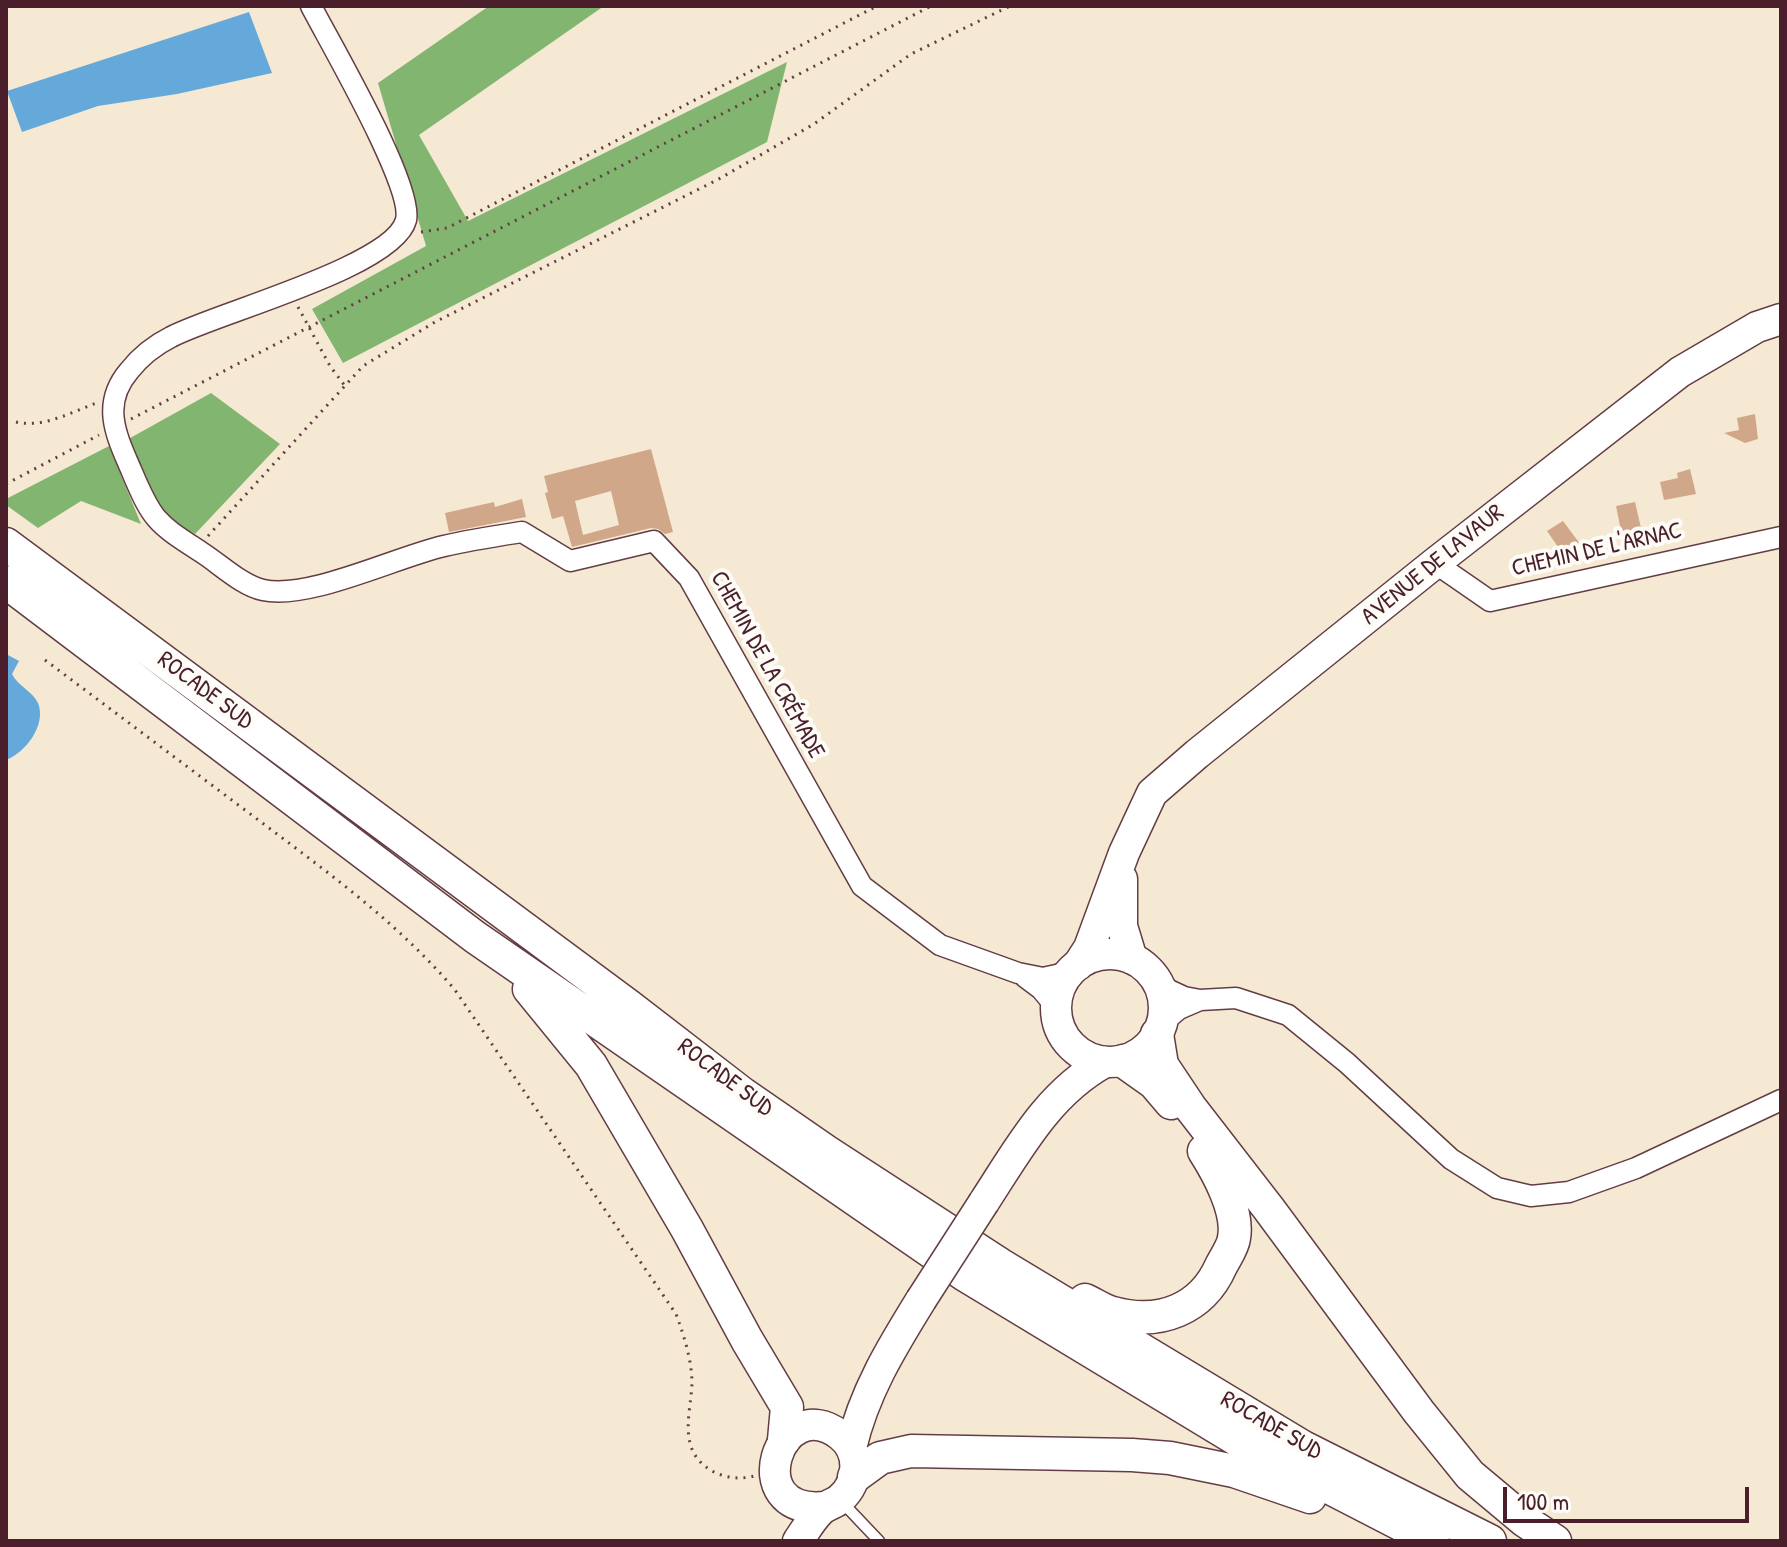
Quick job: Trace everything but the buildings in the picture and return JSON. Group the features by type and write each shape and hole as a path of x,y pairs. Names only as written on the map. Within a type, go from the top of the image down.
{"highway":[{"path":"6,530 22,544 37,565"},
{"name":"ROCADE SUD","path":"6,544 755,1103 1001,1265 1303,1447 1490,1541"},
{"name":"ROCADE SUD","path":"6,582 475,937 965,1275 1241,1442 1430,1541"},
{"path":"475,937 540,999 591,1065 787,1407 797,1433"},
{"path":"1159,1029 1162,1065 1190,1107 1419,1412 1470,1475 1525,1521 1555,1541"},
{"path":"1001,1265 1037,1278 1113,1314 1153,1317 1187,1308 1212,1286 1234,1237 1230,1203 1222,1178 1179,1111 1154,1083 1114,1062"},
{"path":"842,1483 880,1458 911,1451 1170,1458 1259,1478 1430,1541"}],"main road":[{"name":"AVENUE DE LAVAUR","path":"1074,968 1093,940 1124,853 1152,793 1435,563 1680,372 1757,327 1781,319"},
{"path":"1035,1123 1078,1080 1149,1046 1159,1029 1164,1007 1161,991 1143,968 1122,926 1124,853"},
{"path":"798,1541 842,1483 864,1402 884,1360 1035,1123 1060,1056 1058,994 1074,968 1091,958 1104,955 1143,968"},
{"path":"1058,1018 1078,1052 1091,1059 1114,1062"},
{"path":"782,1541 775,1454 797,1433 826,1418 844,1404 884,1360"},
{"path":"797,1433 829,1429 838,1433 842,1483"},
{"path":"778,1482 801,1506 842,1483"}],"street":[{"path":"113,428 119,385 135,364 168,339 291,291 374,254 397,237 406,220 406,202 386,150 311,6"},
{"name":"CHEMIN DE LA CRÉMADE","path":"113,428 153,516 170,533 257,588 277,592 311,587 443,546 522,532 570,561 654,541 689,578 862,886 940,945 1018,973"},
{"name":"CHEMIN DE L'ARNAC","path":"1435,563 1490,601 1781,537"},
{"path":"1018,973 1043,978 1074,968"},
{"path":"1143,968 1169,990 1200,1000"},
{"path":"1018,973 1041,989 1058,1018"},
{"path":"1159,1029 1179,1009 1200,1000 1236,998 1288,1015 1347,1063 1451,1159 1497,1188 1531,1196 1569,1192 1636,1168 1781,1100"}],"lane":[{"path":"842,1483 879,1541"}],"path":[{"path":"397,237 447,228 877,6"},
{"path":"6,484 931,6"},
{"path":"199,550 219,522 363,366 435,322 717,180 814,124 911,54 1010,6"},
{"path":"291,291 308,328 345,386"},
{"path":"16,422 31,425 46,422 116,395"},
{"path":"45,660 333,877 404,935 436,967 455,990 676,1314 692,1381 690,1443 701,1463 719,1475 778,1482"}],"green space":[{"path":"489,6 604,6 419,135 468,221 787,62 767,142 343,363 312,309 426,246 378,83"},
{"path":"211,393 280,444 195,534 169,520 153,502 123,442"},
{"path":"109,446 141,524 81,501 38,528 6,505 6,499"}],"water":[{"path":"249,12 272,73 177,94 98,106 22,132 7,91"},
{"path":"6,654 19,661 12,674 35,699 40,711 37,729 27,745 6,760"}]}
